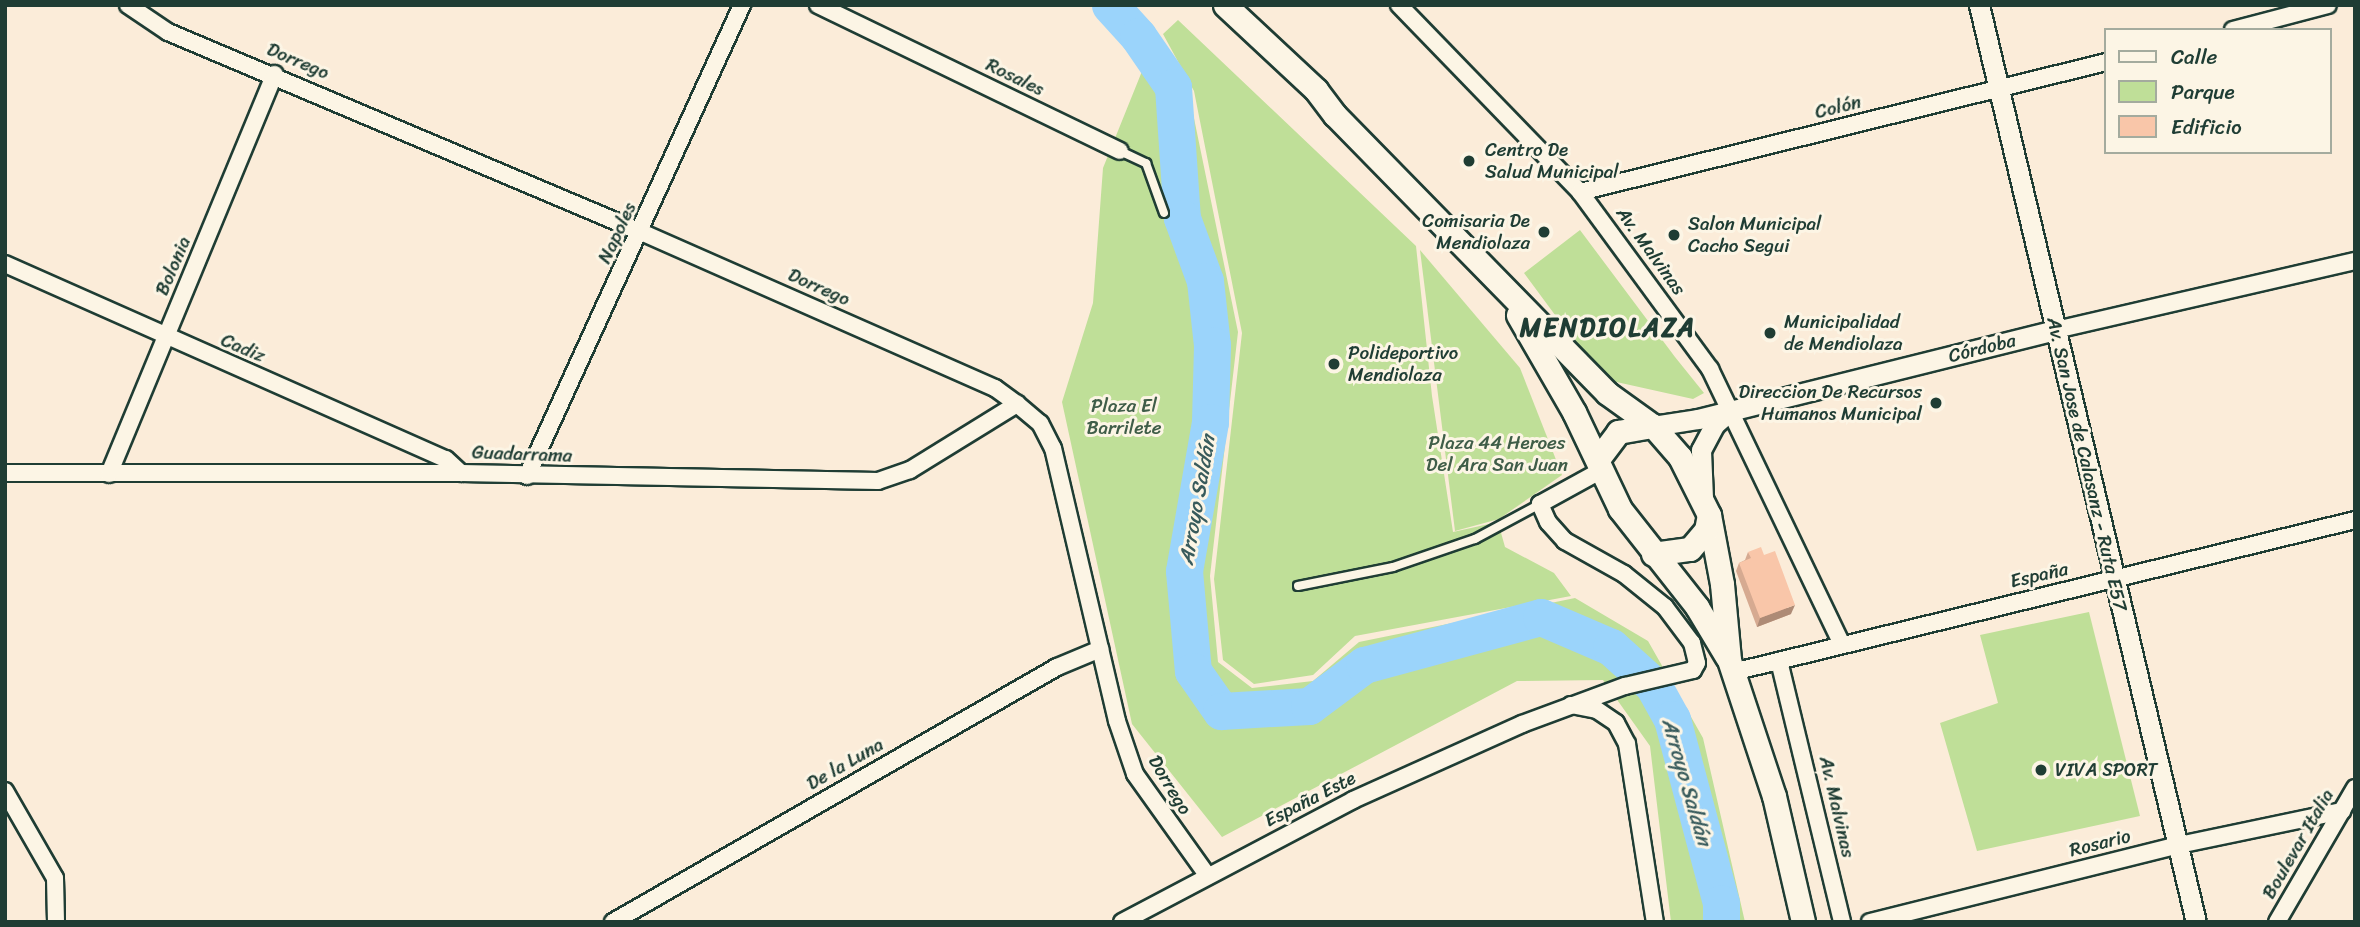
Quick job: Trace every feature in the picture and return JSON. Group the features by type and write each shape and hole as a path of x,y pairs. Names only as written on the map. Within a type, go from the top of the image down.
{"main road":[{"path":"1205,5 1309,98 1335,115"},
{"path":"1225,5 1316,90 1335,115 1607,393 1653,426 1680,457 1706,507 1722,584 1731,666 1773,796 1803,922"},
{"path":"1498,281 1630,525 1697,607 1731,666"},
{"path":"1599,465 1618,432 1653,426"},
{"path":"1653,554 1690,549 1706,530 1706,507"}],"street":[{"name":"Dorrego","path":"128,5 168,32 275,74 641,232 995,388 1017,404 1040,424 1053,448 1100,649 1135,774 1207,875"},
{"name":"Napoles","path":"527,476 641,232 742,5"},
{"name":"Rosales","path":"818,5 1120,151"},
{"name":"Av. Malvinas","path":"1399,5 1580,192 1710,369 1733,409 1841,643"},
{"name":"Av. San Jose de Calasanz - Ruta E57","path":"1979,5 2196,922"},
{"path":"2241,28 2328,5"},
{"name":"Colón","path":"1580,192 2104,63"},
{"name":"Bolonia","path":"109,474 275,74"},
{"name":"Córdoba","path":"1653,426 2355,261"},
{"name":"Cadiz","path":"5,264 166,338 446,459 461,473"},
{"name":"Guadarrama","path":"5,473 461,473 878,481 911,470 1017,404"},
{"path":"1706,507 1701,450 1715,424 1733,409"},
{"path":"1540,505 1599,465"},
{"name":"España Este","path":"1122,922 1353,800 1522,724 1569,704 1625,686 1693,670 1697,663 1692,643 1680,624 1648,591 1565,541 1548,522 1540,505"},
{"name":"España","path":"1731,666 1779,661 1841,643 2355,520"},
{"name":"De la Luna","path":"613,922 1057,667 1100,649"},
{"name":"Av. Malvinas","path":"1779,661 1842,922"},
{"path":"1569,704 1597,710 1616,723 1627,744 1655,922"},
{"name":"Boulevar Italia","path":"2277,922 2355,788"},
{"path":"5,791 55,878 56,922"},
{"name":"Rosario","path":"1870,922 2179,845 2342,811"}],"lane":[{"name":"Rosales","path":"1120,151 1146,163 1164,213"},
{"path":"1298,586 1393,567 1475,539 1540,505"}],"green space":[{"name":"Polideportivo Mendiolaza","path":"1178,20 1416,246 1432,396 1453,532 1498,522 1505,547 1554,573 1571,596 1355,636 1313,675 1254,684 1223,660 1214,579 1242,333 1194,91 1163,34"},
{"name":"Plaza El Barrilete","path":"1157,34 1189,94 1238,332 1210,576 1218,662 1252,688 1313,681 1359,642 1575,598 1648,641 1703,738 1745,922 1671,922 1650,746 1603,680 1517,681 1222,837 1132,724 1062,402 1093,303 1103,168"},
{"path":"1580,230 1704,393 1693,399 1612,381 1575,342 1524,273"},
{"name":"Plaza 44 Heroes Del Ara San Juan","path":"1420,250 1520,368 1562,475 1499,519 1455,531"},
{"name":"VIVA SPORT","path":"2089,612 2140,816 1977,851 1940,723 1998,703 1980,635"}],"building":[{"path":"1761,547 1764,555 1775,551 1795,605 1760,618 1739,563 1751,558 1748,552"}],"waterway":[{"name":"Arroyo Saldán","path":"1110,5 1138,36 1173,87 1182,218 1205,281 1212,345 1210,422 1184,571 1193,671 1221,711 1309,706 1364,665 1541,617 1611,647 1653,685 1672,719 1721,903 1721,922"}],"place":[{"name":"Centro De Salud Municipal","path":"1469,161"},
{"name":"Comisaria De Mendiolaza","path":"1544,232"},
{"name":"Salon Municipal Cacho Segui","path":"1674,235"},
{"name":"Municipalidad de Mendiolaza","path":"1770,333"},
{"name":"Polideportivo Mendiolaza","path":"1334,364"},
{"name":"Direccion De Recursos Humanos Municipal","path":"1936,403"},
{"name":"VIVA SPORT","path":"2041,770"}],"district":[{"name":"MENDIOLAZA","path":"1608,328"}]}
